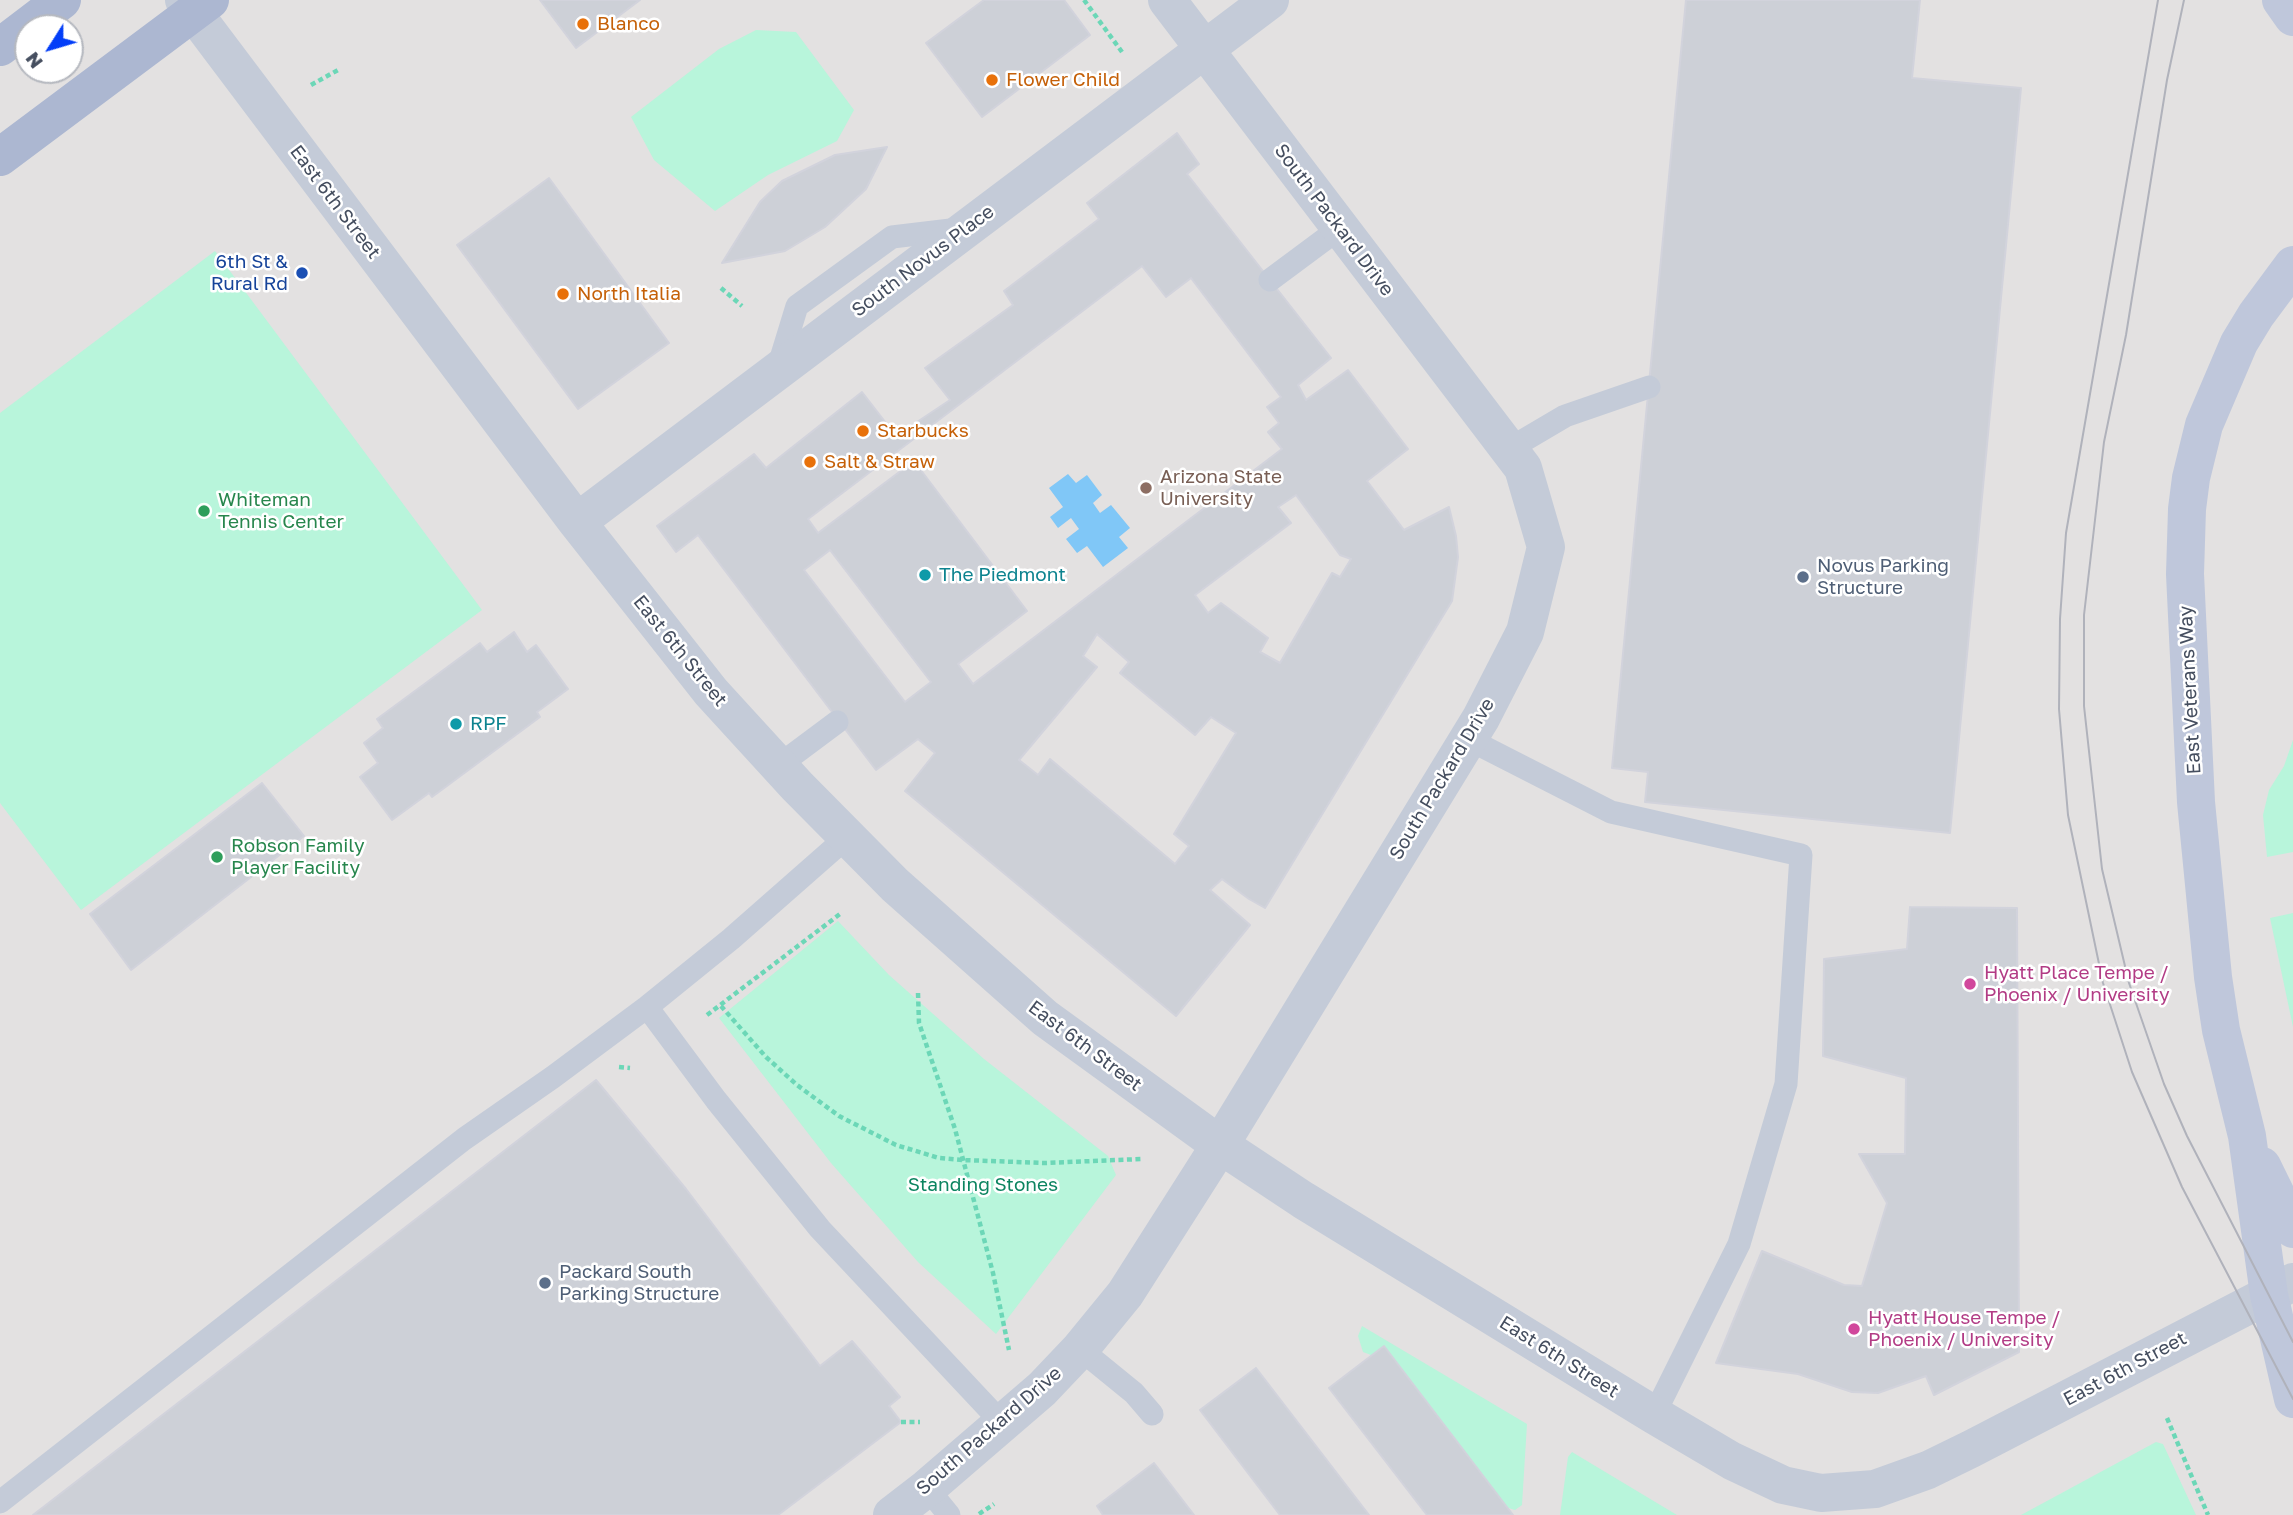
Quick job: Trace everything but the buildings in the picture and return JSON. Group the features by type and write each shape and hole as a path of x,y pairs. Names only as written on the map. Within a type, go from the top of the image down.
{"main road":[{"path":"0,47 62,0"},
{"path":"0,157 196,4"}],"street":[{"name":"South Packard Drive","path":"892,1515 938,1502 1003,1424 1042,1389 1080,1349 1125,1294 1468,739 1525,632 1546,547 1523,468 1167,0"},
{"name":"South Novus Place","path":"577,522 1270,0"},
{"path":"2281,0 2293,17"},
{"name":"East 6th Street","path":"196,4 577,522 711,692 778,766 895,885 1045,1018 1303,1200 1732,1461 1783,1485 1821,1493 1875,1489 1912,1477 2281,1288"},
{"name":"East Veterans Way","path":"2293,265 2256,315 2226,372 2204,425 2191,478 2187,509 2185,574 2201,869 2221,1031 2281,1288 2293,1399"},
{"name":"East Veterans Way","path":"2247,1136 2293,1229"}],"lane":[{"path":"1270,280 1340,228"},
{"path":"1509,450 1565,416 1649,387"},
{"path":"778,766 837,722"},
{"path":"1468,739 1611,812 1801,855 1786,1084 1739,1244 1654,1416"},
{"path":"0,1502 464,1139 647,1007 731,939 847,837"},
{"path":"647,1007 716,1100 820,1229 1003,1424"},
{"path":"1080,1349 1134,1393 1152,1414"}],"path":[{"path":"1084,0 1122,52"},
{"path":"311,85 338,70"},
{"path":"721,288 742,306"},
{"path":"707,1015 840,914"},
{"path":"918,992 919,1023 955,1129 993,1273 1009,1350"},
{"path":"720,1006 766,1057 797,1085 839,1116 896,1145 940,1158 962,1160 1045,1163 1141,1159"},
{"path":"2167,1418 2208,1515"},
{"path":"901,1422 920,1422"},
{"path":"978,1515 993,1504"}],"shaded area":[{"name":"Arizona State University","path":"0,0 2293,0 2293,1515 0,1515","holes":["1910,907 2016,908 2019,1352 1934,1394 1926,1376 1878,1393 1852,1392 1798,1374 1716,1363 1762,1251 1844,1285 1862,1286 1887,1203 1859,1154 1905,1154 1906,1078 1823,1056 1824,959 1907,949"]}],"green space":[{"path":"756,30 796,32 854,110 837,141 768,175 715,211 654,160 631,117 719,49"},
{"name":"Whiteman Tennis Center","path":"215,251 482,610 81,910 0,803 0,413"},
{"path":"2293,740 2293,852 2267,857 2263,815 2269,790 2284,766"},
{"path":"2293,913 2293,1027 2270,918"},
{"name":"Standing Stones","path":"838,921 889,975 984,1059 1108,1156 1116,1175 996,1334 918,1262 831,1163 719,1018"},
{"path":"1362,1326 1527,1424 1522,1505 1515,1510 1492,1503 1384,1360 1363,1352 1358,1336"},
{"path":"2156,1442 2163,1444 2196,1515 2021,1515"},
{"path":"1572,1452 1677,1515 1560,1515 1568,1457"}],"water":[{"path":"1068,474 1076,483 1087,475 1102,495 1093,503 1100,513 1111,505 1130,528 1119,537 1128,548 1103,567 1087,546 1077,553 1066,539 1079,529 1071,518 1058,528 1050,517 1063,507 1049,488"}],"tram line":[{"path":"2158,0 2066,533 2060,619 2059,709 2068,815 2103,983 2132,1072 2182,1187 2293,1399"},
{"path":"2184,0 2167,80 2126,335 2104,442 2084,615 2084,706 2102,869 2129,983 2164,1084 2187,1136 2293,1342"}],"place":[{"name":"Blanco","path":"583,24"},
{"name":"Flower Child","path":"992,80"},
{"name":"6th St & Rural Rd","path":"302,273"},
{"name":"North Italia","path":"563,294"},
{"name":"Starbucks","path":"863,431"},
{"name":"Salt & Straw","path":"810,462"},
{"name":"Arizona State University","path":"1146,488"},
{"name":"Whiteman Tennis Center","path":"204,511"},
{"name":"The Piedmont","path":"925,575"},
{"name":"Novus Parking Structure","path":"1803,577"},
{"name":"RPF","path":"456,724"},
{"name":"Robson Family Player Facility","path":"217,857"},
{"name":"Hyatt Place Tempe / Phoenix / University","path":"1970,984"},
{"name":"Packard South Parking Structure","path":"545,1283"},
{"name":"Hyatt House Tempe / Phoenix / University","path":"1854,1329"}]}
